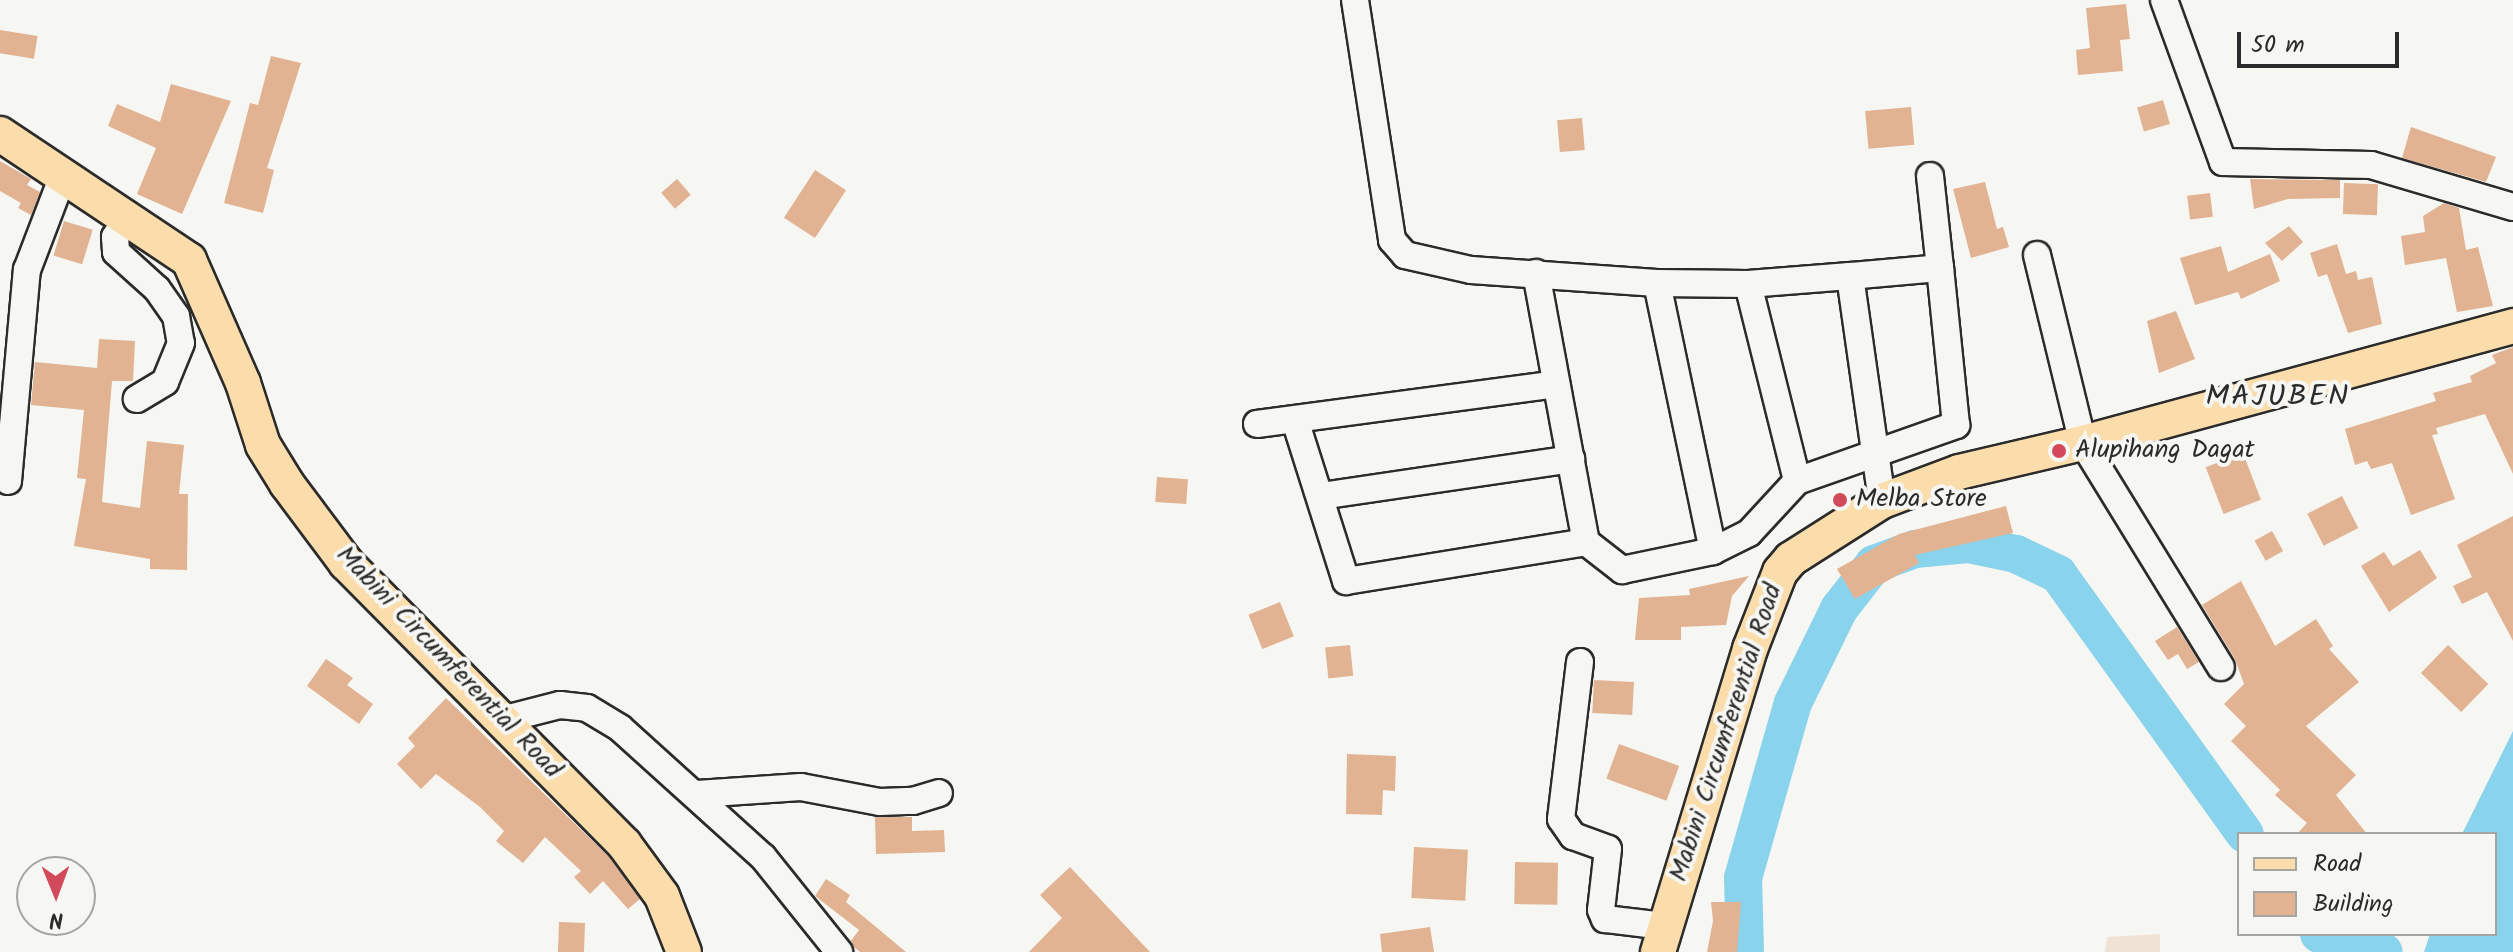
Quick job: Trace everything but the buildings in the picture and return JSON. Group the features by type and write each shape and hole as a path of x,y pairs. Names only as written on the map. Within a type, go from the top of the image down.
{"main road":[{"name":"Mabini Circumferential Road","path":"0,134 64,173 189,260 243,383 263,445 287,484 346,563 624,844 662,896 684,952"},
{"name":"Mabini Circumferential Road","path":"1661,939 1750,649 1780,572 1791,559 1882,501 1959,472 2083,443 2513,326"}],"street":[{"path":"1355,0 1392,240 1405,255 1471,270 1657,283 1748,284 1940,268"},
{"path":"2164,0 2223,162 2371,165 2513,207"},
{"path":"8,481 27,270 64,173"},
{"path":"1536,273 1586,542 1622,570 1713,551 1749,533 1797,481 1875,457 1956,425 1930,176"},
{"path":"128,217 115,237 116,252 157,289 176,316 181,343 165,382 137,399"},
{"path":"2037,255 2083,443 2221,667"},
{"path":"1850,276 1882,501"},
{"path":"1657,283 1713,551"},
{"path":"1748,284 1797,481"},
{"path":"1257,424 1556,384"},
{"path":"1295,420 1346,581 1586,542"},
{"path":"1321,496 1571,459"},
{"path":"1580,662 1561,819 1573,836 1608,849 1601,910 1605,919 1661,939"},
{"path":"501,720 560,705 587,708 620,728 697,794 763,857 839,952"},
{"path":"697,794 801,787 880,802 913,801 939,793"}],"shaded area":[{"path":"2160,934 2160,952 2105,952 2107,937"}],"water":[{"path":"2513,731 2513,952 2424,952 2429,936 2497,936 2497,832 2463,832"}],"waterway":[{"path":"1745,952 1743,878 1793,703 1839,609 1874,564 1915,549 1968,544 2016,554 2058,574 2244,832"},
{"path":"2326,936 2384,952"}],"place":[{"name":"Alupihang Dagat","path":"2059,451"},
{"name":"Melba Store","path":"1840,500"}],"district":[{"name":"MAJUBEN","path":"2278,397"}]}
